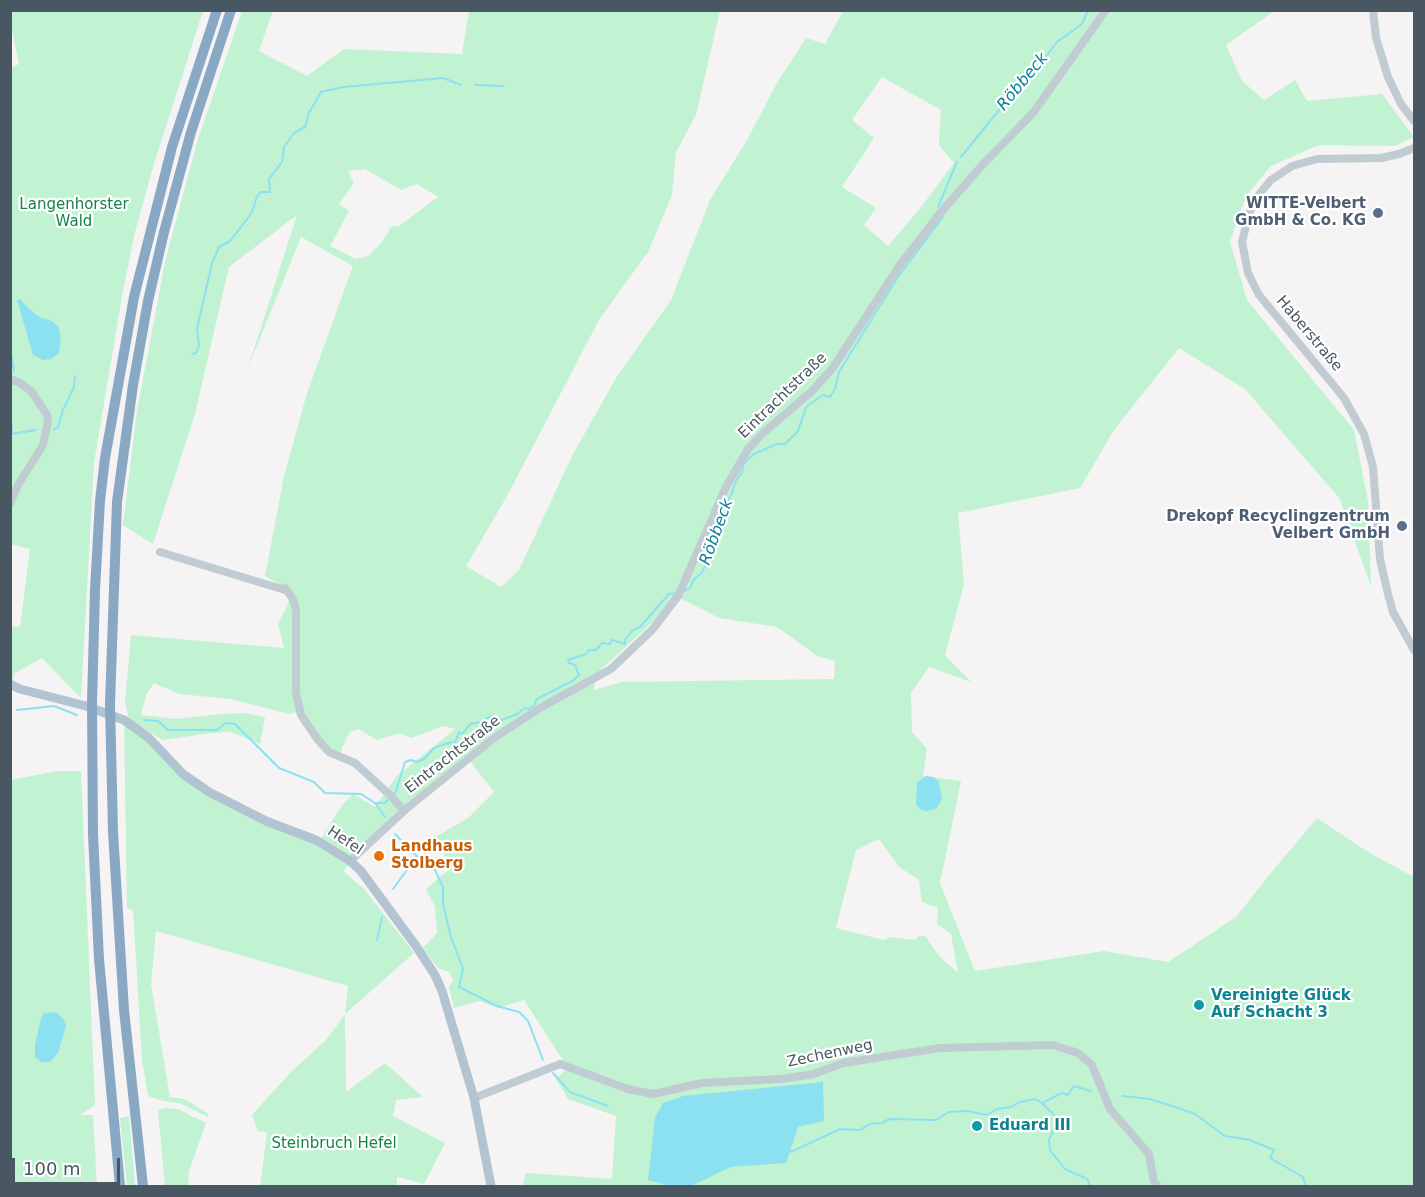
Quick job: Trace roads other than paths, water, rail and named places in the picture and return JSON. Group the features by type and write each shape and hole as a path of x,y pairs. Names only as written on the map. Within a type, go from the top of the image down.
{"highway":[{"path":"120,1186 99,959 93,834 92,702 97,541 103,480 134,297 172,147 217,10"},
{"path":"143,1186 124,1010 116,902 110,758 117,502 133,385 148,301 191,132 231,10"}],"main road":[{"name":"Hefel","path":"11,683 20,689 86,706 124,720 142,732 183,774 209,792 266,821 310,837 350,861 370,881 435,975 448,1008 474,1098 491,1186"}],"street":[{"name":"Eintrachtstraße","path":"350,861 404,811 494,738 540,708 611,669 653,629 678,596 726,487 748,449 811,392 832,369 900,265 941,212 1033,113 1106,10"},
{"path":"1373,10 1376,38 1388,77 1401,104 1414,122"},
{"name":"Haberstraße","path":"1414,148 1381,158 1317,159 1292,166 1271,180 1257,198 1249,214 1242,242 1248,273 1259,295 1344,398 1364,434 1373,467 1380,559 1388,594 1393,612 1414,650"},
{"path":"10,379 20,382 32,392 47,415 48,422 43,445 18,485 10,504"},
{"path":"160,552 285,589 293,599 296,610 296,693 301,715 329,752 356,763 404,811"},
{"name":"Zechenweg","path":"474,1098 560,1064 628,1089 653,1094 702,1083 814,1074 843,1063 940,1048 1053,1046 1078,1053 1092,1065 1110,1109 1149,1154 1154,1182 1157,1186"}],"water":[{"path":"20,299 30,310 58,326 61,337 59,353 51,359 43,360 33,355 17,300"},
{"path":"926,776 934,777 939,782 942,799 937,808 928,811 921,810 916,804 917,782"},
{"path":"56,1012 63,1018 66,1026 58,1053 50,1062 42,1062 35,1057 35,1045 41,1018 44,1013"},
{"path":"823,1082 824,1121 798,1127 786,1163 731,1167 691,1186 670,1186 648,1180 655,1118 663,1103 683,1096"}],"waterway":[{"name":"Röbbeck","path":"961,157 1057,42 1082,24 1088,10"},
{"path":"192,354 196,353 199,345 197,329 212,263 219,247 230,241 251,214 260,192 270,192 269,179 282,162 284,147 294,133 305,127 309,113 321,92 343,87 443,78 461,85"},
{"path":"475,85 504,86"},
{"name":"Röbbeck","path":"938,207 957,162"},
{"name":"Röbbeck","path":"683,592 690,588 694,579 702,573 712,534 742,472 744,463 754,454 777,444 785,444 798,431 806,407 823,395 830,397 835,389 839,372 898,277 943,217"},
{"path":"10,327 10,335"},
{"path":"10,348 14,371"},
{"path":"54,429 58,427 74,387 75,376"},
{"path":"10,406 11,391"},
{"path":"10,410 11,433"},
{"path":"11,434 36,430"},
{"name":"Röbbeck","path":"395,794 405,762 411,760 417,762 424,759 434,748 451,742 455,743 459,732 462,734 470,724 481,722 491,716 502,720 534,706 537,699 574,680 579,675 575,665 569,663 568,660 586,654 589,650 596,650 602,643 610,644 612,640 625,644 625,640 633,630 640,627 669,594 678,593"},
{"path":"17,710 54,706 77,715"},
{"path":"144,720 158,721 168,730 217,730 226,723 235,724 279,768 314,782 325,793 361,794 375,803 385,817"},
{"name":"Röbbeck","path":"377,803 384,803 388,800"},
{"path":"395,834 412,852 435,870 443,887 443,903 450,934 463,969 459,987 497,1006 519,1012 528,1021 543,1060"},
{"path":"393,889 417,856"},
{"path":"377,940 382,917"},
{"path":"553,1073 570,1092 608,1106"},
{"path":"787,1152 840,1129 860,1130 870,1124 890,1119 936,1120 949,1112 967,1111 987,1115 997,1109 1011,1107 1020,1102 1035,1099 1042,1103 1062,1093 1068,1095 1074,1086 1091,1091"},
{"path":"1123,1096 1150,1099 1195,1114 1225,1136 1250,1140 1274,1150 1270,1158 1303,1177 1306,1186"},
{"path":"1042,1103 1059,1120 1049,1139 1050,1150 1065,1169 1087,1179 1090,1186"}],"place":[{"name":"WITTE-Velbert GmbH & Co. KG","path":"1378,213"},
{"name":"Drekopf Recyclingzentrum Velbert GmbH","path":"1402,526"},
{"name":"Landhaus Stolberg","path":"379,856"},
{"name":"Vereinigte Glück Auf Schacht 3","path":"1199,1005"},
{"name":"Eduard III","path":"977,1126"}],"park label":[{"name":"Langenhorster Wald","path":"74,214"},
{"name":"Steinbruch Hefel","path":"334,1144"}]}
